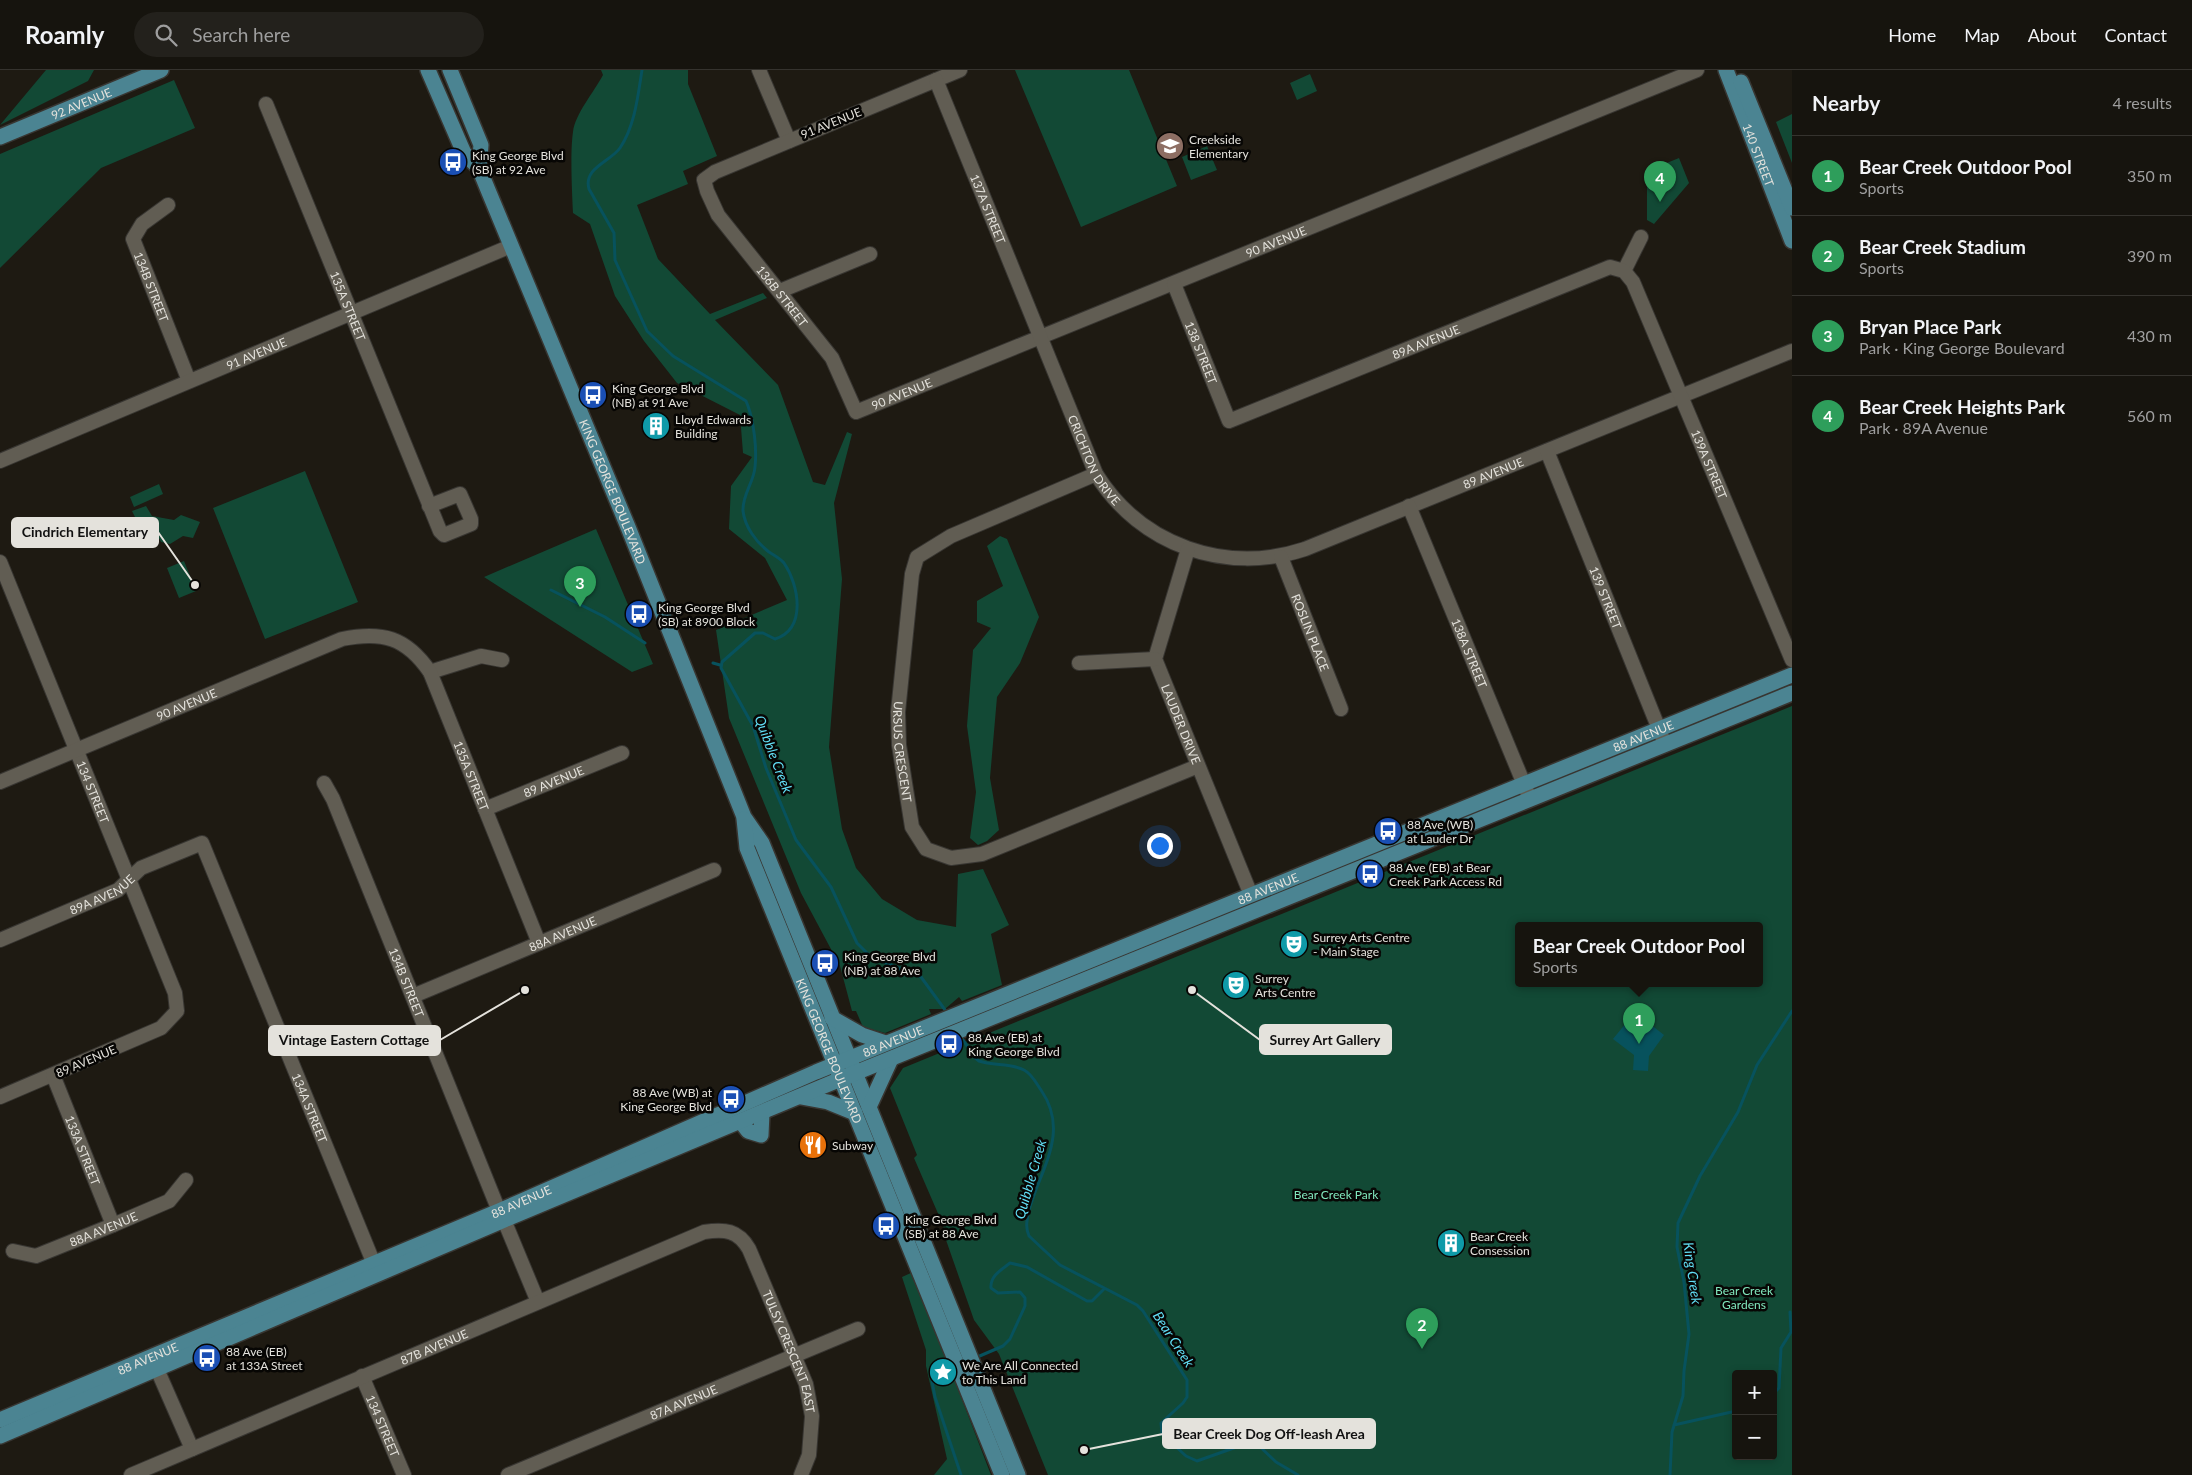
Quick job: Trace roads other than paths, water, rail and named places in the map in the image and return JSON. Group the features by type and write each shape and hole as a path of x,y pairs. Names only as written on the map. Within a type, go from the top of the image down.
{"main road":[{"name":"92 AVENUE","path":"0,137 161,70"},
{"name":"KING GEORGE BOULEVARD","path":"428,70 464,153 479,168 632,536 744,817 762,843 832,1018 842,1061 841,1079 975,1388 1018,1475"},
{"name":"KING GEORGE BOULEVARD","path":"450,70 481,146 479,168"},
{"name":"140 STREET","path":"1726,70 1792,241"},
{"name":"140 STREET","path":"1736,70 1792,208"},
{"name":"88 AVENUE","path":"0,1436 158,1370 842,1061 1792,675"},
{"name":"88 AVENUE","path":"0,1420 374,1264 741,1122 748,1131 761,1135 762,1113 841,1079 1792,693"},
{"name":"KING GEORGE BOULEVARD","path":"744,817 748,848 842,1061 855,1073 955,1339"},
{"path":"1242,916 1251,896"},
{"path":"832,1018 862,1035 886,1043"},
{"path":"869,1107 891,1059"},
{"path":"801,1097 828,1102 855,1112"},
{"name":"KING GEORGE BOULEVARD","path":"975,1388 1002,1475"}],"street":[{"path":"759,70 789,141"},
{"name":"91 AVENUE","path":"704,180 715,172 960,70"},
{"name":"90 AVENUE","path":"856,412 1042,338 1697,70"},
{"name":"137A STREET","path":"936,80 1042,338"},
{"name":"135A STREET","path":"266,104 349,313 429,506"},
{"name":"136B STREET","path":"704,180 718,216 832,358 856,412"},
{"name":"134B STREET","path":"168,205 142,224 133,239 189,381"},
{"path":"1624,271 1641,237"},
{"name":"91 AVENUE","path":"0,461 511,246"},
{"path":"780,291 870,254"},
{"name":"89A AVENUE","path":"1229,421 1610,267 1624,271"},
{"name":"139A STREET","path":"1624,271 1633,282 1792,660"},
{"name":"138 STREET","path":"1174,284 1229,421"},
{"name":"CRICHTON DRIVE","path":"1042,338 1096,474 1117,502 1137,520 1157,534 1188,549"},
{"name":"89 AVENUE","path":"1188,549 1216,556 1280,557 1792,351"},
{"name":"139 STREET","path":"1547,451 1665,744"},
{"name":"URSUS CRESCENT","path":"1096,474 951,536 917,557 912,574 898,712 899,745 912,827 926,849 951,858 982,854 1198,766"},
{"name":"138A STREET","path":"1409,506 1530,799"},
{"path":"1079,663 1155,659 1188,549"},
{"name":"ROSLIN PLACE","path":"1280,557 1341,709"},
{"name":"134 STREET","path":"0,562 174,993 177,1012 169,1021"},
{"name":"90 AVENUE","path":"0,782 342,639 376,635"},
{"name":"135A STREET","path":"376,635 392,638 406,646 420,656 430,672 539,943"},
{"path":"430,672 481,656 502,660"},
{"name":"LAUDER DRIVE","path":"1155,659 1251,896"},
{"name":"89 AVENUE","path":"485,809 622,753"},
{"name":"134B STREET","path":"324,783 333,799 538,1302"},
{"name":"89A AVENUE","path":"0,940 118,890 141,868 202,842"},
{"name":"134A STREET","path":"202,842 374,1264"},
{"name":"88A AVENUE","path":"412,996 714,870"},
{"name":"89 AVENUE","path":"0,1097 161,1028 169,1021"},
{"name":"133A STREET","path":"53,1075 114,1225"},
{"name":"88A AVENUE","path":"13,1251 36,1256 114,1225 169,1201 186,1180"},
{"name":"87B AVENUE","path":"131,1475 704,1232 721,1230 738,1235"},
{"name":"TULSY CRESCENT EAST","path":"738,1235 749,1250 806,1384 812,1416 809,1455 801,1475"},
{"name":"87A AVENUE","path":"508,1475 858,1329"},
{"path":"151,1356 192,1449"},
{"name":"134 STREET","path":"362,1376 404,1475"}],"water":[{"path":"1635,1012 1664,1035 1649,1056 1648,1071 1633,1070 1634,1055 1613,1039"}],"waterway":[{"name":"Quibble Creek","path":"642,70 635,110 625,139 616,153 594,170 588,182 589,189 614,233 615,260 647,331 673,356 746,401 753,428 756,460 753,478 743,505 744,517 756,539 764,548 784,563 796,594 796,616 792,626 785,634 775,639 763,633 755,633 722,662 721,668 753,726 766,768 796,840 831,887 857,943 871,957 921,977 948,1014"},
{"path":"551,590 605,617 645,643"},
{"path":"713,663 720,665"},
{"name":"King Creek","path":"1670,1475 1672,1432 1683,1396 1689,1334 1684,1282 1677,1247 1678,1223 1700,1176 1738,1112 1757,1065 1792,1011"},
{"name":"Bear Creek","path":"960,1035 974,1057 979,1061 1013,1066 1027,1072 1032,1076 1049,1105 1053,1121 1053,1135 1046,1165 1029,1210 1027,1223 1029,1236 1060,1265 1137,1305 1143,1311 1187,1380 1187,1397 1161,1423 1162,1434 1186,1456 1197,1461 1248,1443 1256,1443 1276,1462 1298,1475"},
{"path":"975,1358 1003,1346 1010,1339 1025,1306 1025,1298 1020,1292 998,1293 991,1288 994,1277 1010,1263 1027,1267 1087,1301 1092,1301 1104,1289"},
{"path":"1777,1390 1779,1388 1781,1348 1791,1332 1790,1312"},
{"path":"953,1367 936,1374 932,1381 935,1397 961,1475"},
{"path":"1674,1425 1732,1412"}],"place":[{"name":"Creekside Elementary","path":"1170,146"},
{"name":"King George Blvd (SB) at 92 Ave","path":"453,162"},
{"name":"Bear Creek Heights Park","path":"1660,202"},
{"name":"King George Blvd (NB) at 91 Ave","path":"593,395"},
{"name":"Lloyd Edwards Building","path":"656,426"},
{"name":"Cindrich Elementary","path":"195,585"},
{"name":"Bryan Place Park","path":"580,607"},
{"name":"King George Blvd (SB) at 8900 Block","path":"639,614"},
{"name":"88 Ave (WB) at Lauder Dr","path":"1388,831"},
{"name":"88 Ave (EB) at Bear Creek Park Access Rd","path":"1370,874"},
{"name":"Surrey Arts Centre - Main Stage","path":"1294,944"},
{"name":"King George Blvd (NB) at 88 Ave","path":"825,963"},
{"name":"Surrey Arts Centre","path":"1236,985"},
{"name":"Vintage Eastern Cottage","path":"525,990"},
{"name":"Surrey Art Gallery","path":"1192,990"},
{"name":"88 Ave (EB) at King George Blvd","path":"949,1044"},
{"name":"Bear Creek Outdoor Pool","path":"1639,1044"},
{"name":"88 Ave (WB) at King George Blvd","path":"731,1099"},
{"name":"Subway","path":"813,1145"},
{"name":"King George Blvd (SB) at 88 Ave","path":"886,1226"},
{"name":"Bear Creek Consession","path":"1451,1243"},
{"name":"Bear Creek Stadium","path":"1422,1349"},
{"name":"88 Ave (EB) at 133A Street","path":"207,1358"},
{"name":"We Are All Connected to This Land","path":"943,1372"},
{"name":"Bear Creek Dog Off-leash Area","path":"1084,1450"}],"park label":[{"name":"Bear Creek Park","path":"1336,1194"},
{"name":"Bear Creek Gardens","path":"1744,1297"}]}
